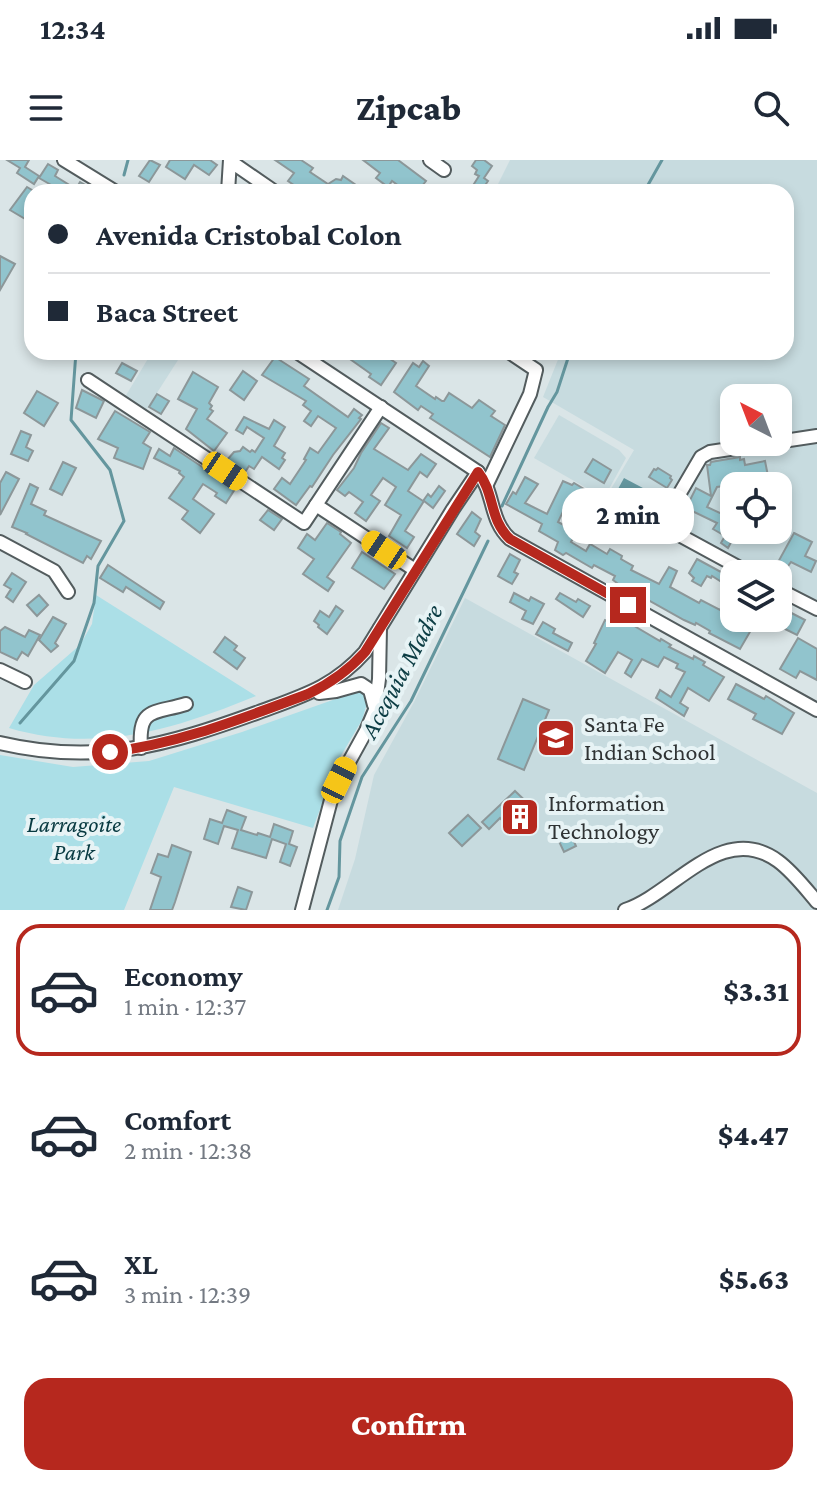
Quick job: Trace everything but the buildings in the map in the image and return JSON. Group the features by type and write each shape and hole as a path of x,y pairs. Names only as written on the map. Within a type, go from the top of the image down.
{"street":[{"path":"64,160 103,184"},
{"path":"228,184 230,160"},
{"path":"230,160 264,184"},
{"path":"430,160 444,170"},
{"path":"309,360 478,472 488,490 497,523 510,539 817,710"},
{"path":"488,490 530,394 536,370 521,360"},
{"path":"88,380 304,523 381,407"},
{"path":"725,560 683,537 670,520 670,510 701,457 710,452 817,436"},
{"path":"0,743 55,752 141,748 194,735 324,687 346,672 365,652 478,472"},
{"path":"316,505 415,570"},
{"path":"0,542 54,571 68,592"},
{"path":"792,596 817,609"},
{"path":"302,910 331,800 375,710 380,628"},
{"path":"0,670 25,682"},
{"path":"308,694 361,684 373,694 375,710"},
{"path":"141,748 140,731 147,715 186,704"},
{"path":"625,910 655,895 711,857 737,849 758,851 774,858 817,902"}],"shaded area":[{"path":"510,160 817,160 817,617 792,603 792,560 720,560 720,563 605,499 634,450 543,397 558,360 794,360 794,184 498,184"},
{"path":"147,360 178,360 146,410 125,397"},
{"path":"559,415 619,450 626,458 604,498 534,458"},
{"path":"624,478 658,496 655,519 649,522 612,500"},
{"name":"Santa Fe Indian School","path":"465,598 817,793 817,910 338,910 355,859 374,775"}],"green space":[{"name":"Larragoite Park","path":"96,595 256,696 196,719 135,734 73,739 9,728 34,685 80,645 92,624"},
{"name":"Larragoite Park","path":"361,690 369,697 362,720 339,759 313,828 174,787 124,910 0,910 0,755 73,767 149,761"}],"waterway":[{"path":"124,175 128,160"},
{"name":"Acequia Madre","path":"648,184 662,160"},
{"path":"20,723 74,661 94,603 98,566 124,521 110,470 71,420 75,360"},
{"name":"Acequia Madre","path":"502,506 557,392 567,360"},
{"name":"Acequia Madre","path":"327,910 339,877 340,841 362,777 411,701 488,541"}],"place":[{"name":"Santa Fe Indian School","path":"556,738"},
{"name":"Information Technology","path":"520,817"}],"route":[{"path":"110,752 172,742 194,735 308,694 346,672 365,652 478,472 487,484 497,523 510,539 628,605"}]}
